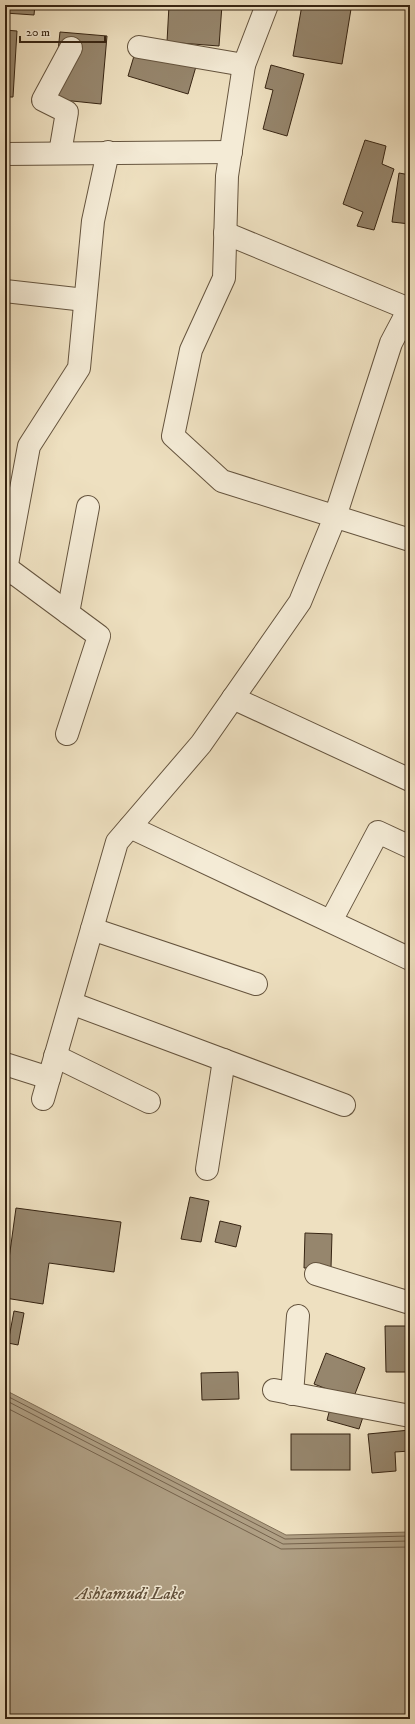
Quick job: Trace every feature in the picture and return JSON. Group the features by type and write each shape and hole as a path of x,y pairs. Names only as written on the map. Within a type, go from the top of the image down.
{"street":[{"path":"267,5 244,65 227,176 224,278 191,350 173,436 222,481 410,540"},
{"path":"139,46 244,65"},
{"path":"60,153 67,112 43,100 71,48"},
{"path":"67,734 99,636 6,571 12,499 29,446 79,368 93,221 108,152"},
{"path":"5,154 231,152"},
{"path":"43,1099 118,842 201,744 300,602 336,517 391,343 409,308 225,233"},
{"path":"5,291 85,300"},
{"path":"68,614 88,507"},
{"path":"233,698 410,780"},
{"path":"130,827 410,959"},
{"path":"331,921 378,832 410,847"},
{"path":"92,929 256,984"},
{"path":"71,1003 344,1105"},
{"path":"55,1056 149,1102"},
{"path":"207,1169 224,1060"},
{"path":"5,1064 49,1078"},
{"path":"316,1274 410,1303"},
{"path":"298,1316 283,1392 410,1416"}],"water":[{"name":"Ashtamudi Lake","path":"5,1390 286,1535 410,1532 410,1719 5,1719"}],"building":[{"path":"5,5 35,5 34,15 5,13"},
{"path":"169,5 222,5 219,46 167,42"},
{"path":"302,5 325,5 351,9 342,64 293,56"},
{"path":"5,30 17,31 13,97 5,97"},
{"path":"60,32 107,36 101,104 53,99"},
{"path":"137,46 197,63 188,94 128,76"},
{"path":"271,65 304,74 287,136 263,129 273,90 265,88"},
{"path":"365,140 386,146 382,164 394,169 374,230 357,226 363,212 343,204"},
{"path":"399,173 410,175 410,224 392,222"},
{"path":"190,1197 209,1201 201,1242 181,1239"},
{"path":"16,1208 121,1222 114,1272 49,1263 43,1304 5,1298 5,1288"},
{"path":"220,1221 241,1226 236,1247 215,1242"},
{"path":"305,1233 332,1234 331,1268 304,1268"},
{"path":"14,1311 24,1313 18,1345 8,1343"},
{"path":"385,1326 410,1326 410,1372 386,1372"},
{"path":"326,1353 365,1368 353,1399 314,1384"},
{"path":"238,1372 239,1399 202,1400 201,1373"},
{"path":"331,1405 364,1414 359,1429 327,1420"},
{"path":"410,1430 410,1451 395,1452 396,1471 372,1473 368,1434"},
{"path":"291,1434 350,1434 350,1470 291,1470"}]}
